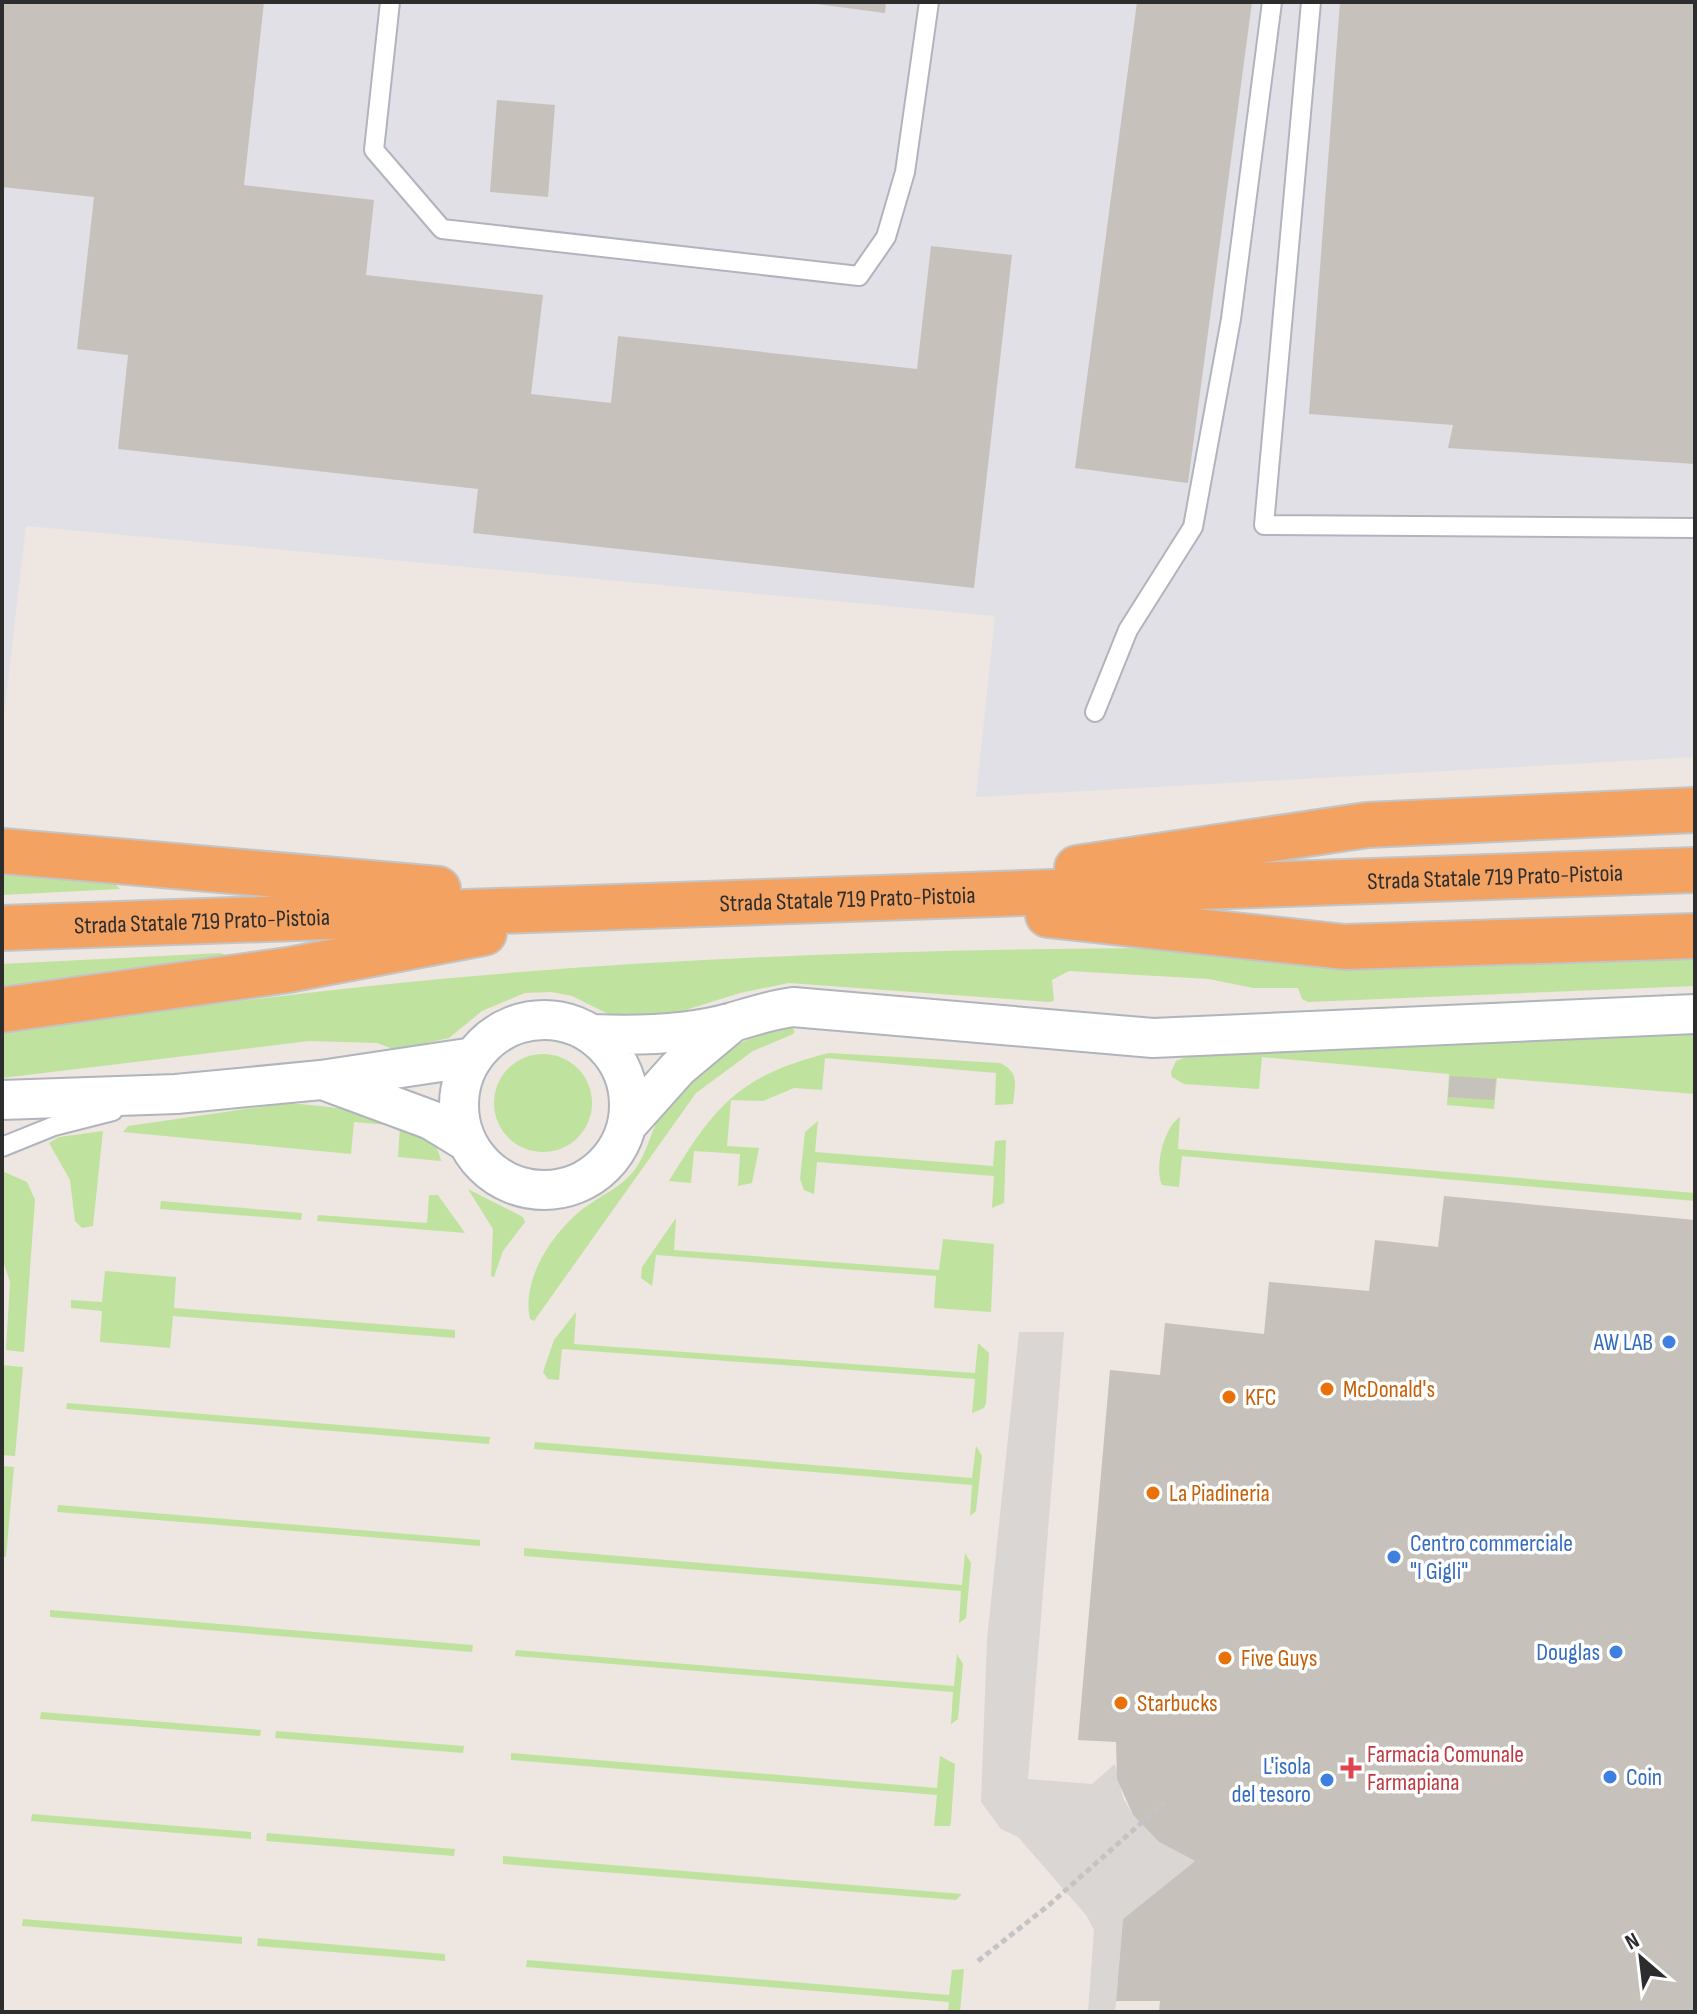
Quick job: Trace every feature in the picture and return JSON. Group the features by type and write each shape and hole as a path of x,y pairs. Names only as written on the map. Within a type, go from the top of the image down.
{"highway":[{"path":"891,898 1275,836 1367,825 1695,810"},
{"path":"2,851 628,906"},
{"name":"Strada Statale 719 Prato-Pistoia","path":"2,928 1695,870"},
{"path":"891,898 1345,947 1695,936"},
{"path":"2,1010 288,970 628,906"}],"street":[{"path":"592,1034 641,1036 733,1022 753,1014 793,1007 1153,1038 1695,1014"},
{"path":"541,1019 568,1023 592,1034 611,1052 624,1074 629,1098 627,1125 617,1150 599,1170 576,1184 550,1191 525,1188 501,1179 481,1164 467,1142 459,1118 459,1097 464,1076 474,1057 492,1037 515,1025 541,1019"},
{"path":"627,1125 678,1068 733,1022"},
{"path":"2,1100 176,1094 321,1080 474,1057"},
{"path":"321,1080 431,1120 467,1142"}],"lane":[{"path":"390,2 374,150 442,229 859,276 886,237 905,172 929,2"},
{"path":"1095,712 1128,630 1193,527 1231,319 1272,2"},
{"path":"1311,2 1264,525 1695,528"},
{"path":"2,1147 54,1126 176,1094"}],"path":[{"path":"978,1961 1049,1905 1167,1800"}],"shaded area":[{"path":"2,2 1695,2 1695,757 976,797 995,616 26,526 2,732"},
{"path":"1019,1332 1064,1332 1028,1779 1092,1784 1115,1764 1123,1798 1133,1815 1159,1842 1195,1861 1123,1919 1115,2012 1088,2012 1094,1930 1086,1915 1018,1837 1001,1829 981,1802 987,1640"}],"green space":[{"path":"2,866 110,879 120,889 2,895"},
{"path":"1172,948 1695,954 1695,986 1308,1002 1302,999 1298,988 1253,988 1209,979 1069,971 1052,980 1054,1001 1049,1002 789,983 740,993 657,1019 622,1021 572,996 551,992 525,993 482,1011 449,1038 396,1050 377,1043 309,1041 2,1078 2,1028 207,1000 210,1005 449,978 690,961 931,951"},
{"path":"221,953 229,957 2,990 2,964"},
{"path":"792,1026 795,1032 791,1035 753,1051 696,1093 534,1321 530,1319 530,1288 551,1242 590,1203 622,1183 633,1172 663,1108 680,1087 724,1052 758,1035"},
{"path":"1695,1033 1695,1094 1497,1078 1494,1109 1447,1105 1449,1074 1262,1057 1259,1089 1184,1084 1172,1077 1171,1072 1176,1061 1189,1056"},
{"path":"829,1053 1000,1063 1013,1075 1013,1104 995,1105 996,1073 825,1058 822,1090 794,1088 763,1101 731,1100 727,1146 759,1148 752,1183 738,1186 740,1154 694,1151 691,1183 669,1181 701,1132 733,1097 773,1072"},
{"path":"543,1054 562,1058 578,1068 588,1084 592,1103 588,1122 578,1138 562,1148 543,1152 524,1148 508,1138 498,1122 494,1103 498,1084 508,1068 524,1058"},
{"path":"288,1103 351,1110 400,1123 435,1145 441,1161 398,1157 400,1126 354,1122 351,1154 123,1132 128,1126"},
{"path":"1180,1117 1178,1149 1695,1193 1695,1201 1182,1156 1179,1187 1162,1185 1159,1169 1162,1148 1169,1129"},
{"path":"818,1121 815,1152 993,1166 995,1141 1006,1140 1004,1203 992,1208 994,1176 817,1162 814,1194 804,1190 800,1179 805,1132"},
{"path":"103,1131 93,1226 82,1228 75,1221 70,1180 49,1143 59,1137"},
{"path":"2,1171 27,1182 35,1200 24,1352 6,1350 10,1282 2,1258"},
{"path":"468,1189 523,1217 525,1222 503,1251 494,1277 491,1276 493,1229"},
{"path":"429,1195 438,1195 465,1233 317,1221 318,1215 427,1223"},
{"path":"161,1201 302,1213 301,1220 160,1209"},
{"path":"676,1218 674,1250 939,1270 943,1239 994,1244 991,1312 934,1308 936,1276 656,1255 652,1286 641,1278 642,1267"},
{"path":"105,1271 176,1277 174,1308 455,1330 455,1338 173,1316 170,1348 100,1342 102,1311 71,1308 71,1300 102,1302"},
{"path":"576,1312 574,1344 975,1373 978,1343 989,1353 986,1403 984,1408 972,1413 975,1379 562,1349 559,1380 548,1379 543,1372 554,1340"},
{"path":"2,1365 23,1367 15,1456 2,1455"},
{"path":"67,1403 490,1437 489,1444 66,1409"},
{"path":"535,1442 972,1478 976,1446 982,1456 976,1511 970,1516 972,1485 534,1449"},
{"path":"2,1466 14,1467 6,1557 2,1556"},
{"path":"58,1505 480,1540 480,1546 57,1512"},
{"path":"524,1548 962,1585 965,1553 971,1563 966,1618 959,1623 961,1591 524,1556"},
{"path":"50,1610 473,1645 472,1652 50,1617"},
{"path":"516,1650 954,1686 957,1654 963,1664 958,1719 951,1724 953,1692 515,1656"},
{"path":"41,1712 261,1730 260,1736 40,1719"},
{"path":"276,1731 464,1746 463,1753 275,1738"},
{"path":"511,1753 937,1788 940,1756 955,1764 951,1821 950,1826 934,1826 937,1795 511,1760"},
{"path":"32,1814 251,1832 251,1839 31,1821"},
{"path":"267,1833 455,1849 454,1856 266,1841"},
{"path":"503,1856 962,1894 956,1900 503,1864"},
{"path":"23,1919 242,1937 242,1944 22,1926"},
{"path":"258,1938 445,1954 445,1961 257,1946"},
{"path":"527,1960 949,1995 952,1970 964,1969 960,2012 948,2012 949,2002 526,1967"}],"building":[{"path":"2,2 264,2 244,185 374,200 366,275 543,295 531,394 611,403 618,336 917,369 931,246 1012,255 974,588 473,533 478,489 118,449 128,355 77,349 94,197 2,187"},
{"path":"801,2 886,2 885,13"},
{"path":"1137,2 1252,2 1188,483 1075,468"},
{"path":"1340,2 1695,2 1695,464 1448,448 1453,425 1309,414"},
{"path":"497,100 555,105 548,197 490,192"},
{"path":"1450,1076 1496,1079 1494,1100 1448,1097"},
{"name":"Centro commerciale \"I Gigli\"","path":"1444,1196 1695,1220 1695,2012 1159,2012 1160,2001 1116,2001 1123,1919 1195,1861 1159,1842 1133,1815 1117,1779 1116,1742 1078,1740 1110,1370 1160,1375 1165,1323 1264,1334 1269,1282 1369,1291 1375,1240 1438,1247"}],"place":[{"name":"AW LAB","path":"1669,1342"},
{"name":"McDonald's","path":"1327,1389"},
{"name":"KFC","path":"1229,1397"},
{"name":"La Piadineria","path":"1153,1493"},
{"name":"Centro commerciale \"I Gigli\"","path":"1394,1557"},
{"name":"Douglas","path":"1616,1652"},
{"name":"Five Guys","path":"1225,1658"},
{"name":"Starbucks","path":"1121,1703"},
{"name":"Farmacia Comunale Farmapiana","path":"1351,1768"},
{"name":"Coin","path":"1610,1777"},
{"name":"L'isola del tesoro","path":"1327,1780"}]}
